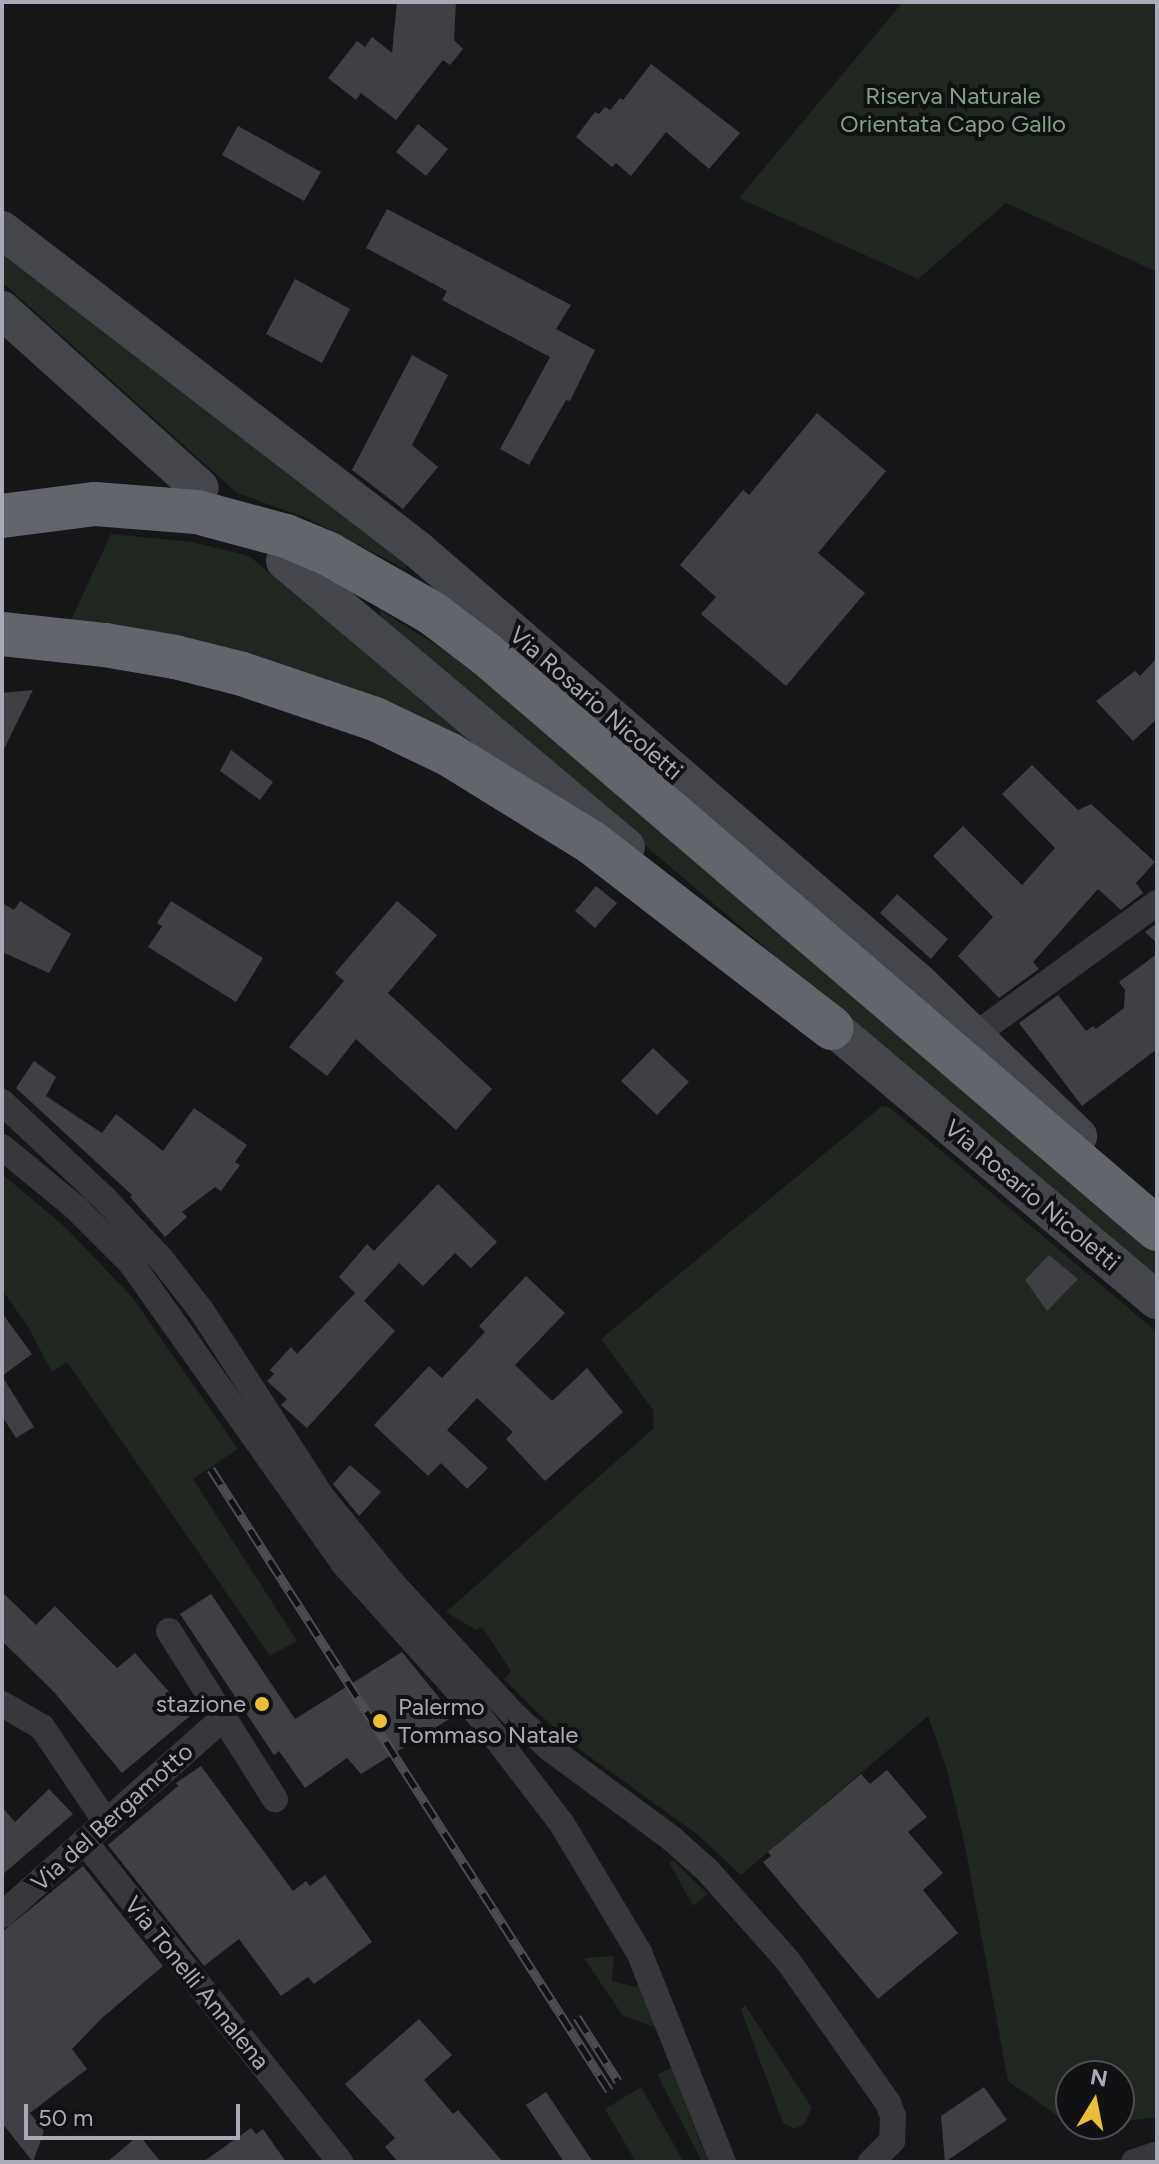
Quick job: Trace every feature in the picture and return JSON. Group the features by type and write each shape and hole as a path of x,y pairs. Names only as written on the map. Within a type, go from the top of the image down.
{"highway":[{"path":"2,516 95,504 197,512 260,528 329,554 432,613 486,654 1157,1229"},
{"path":"2,634 105,645 175,657 317,697 413,737 520,795 591,842 691,915 832,1028"}],"main road":[{"name":"Via Rosario Nicoletti","path":"2,230 417,549 830,905 975,1035 1157,1214"},
{"path":"2,310 200,488"},
{"name":"Via Rosario Nicoletti","path":"285,561 569,798 832,1028 1157,1300"}],"street":[{"path":"975,1035 1157,903"},
{"path":"2,1102 104,1198 161,1259 201,1310 322,1497 394,1585 521,1722 549,1748 671,1838 707,1870 788,1961 888,2103 894,2130 892,2141 871,2162"},
{"path":"2,1147 76,1208 131,1263 344,1564 470,1704 562,1824 639,1952 723,2162"},
{"path":"169,1631 275,1799"},
{"path":"2,1704 42,1727 106,1822"},
{"name":"Via del Bergamotto","path":"2,1915 222,1719"},
{"name":"Via Tonelli Annalena","path":"84,1841 340,2162"},
{"path":"1134,2162 1157,2154"}],"green space":[{"name":"Riserva Naturale Orientata Capo Gallo","path":"903,2 1157,2 1157,272 1006,203 918,279 739,198"},
{"path":"2,249 409,559 405,569 309,519 237,493 2,282"},
{"path":"111,534 192,542 249,556 513,775 70,622"},
{"path":"379,609 460,660 1157,1250 1157,1279 382,623"},
{"path":"882,1106 889,1107 1157,1332 1157,2117 1135,2120 1135,2060 1055,2060 1055,2114 1008,2081 964,1841 947,1770 928,1716 741,1875 698,1835 582,1751 537,1712 504,1679 511,1671 482,1627 476,1630 446,1612 654,1428 653,1410 601,1339"},
{"path":"2,1174 65,1227 132,1297 238,1449 193,1479 297,1641 270,1656 67,1362 52,1372 27,1325 2,1290"},
{"path":"673,1860 708,1894 693,1906 669,1862"},
{"path":"614,1956 612,1981 636,1987 639,1982 658,2028 623,2016 584,1958"},
{"path":"745,2005 812,2108 804,2124 795,2129 783,2123 741,2010"},
{"path":"672,2068 708,2162 702,2162 657,2074"},
{"path":"641,2087 684,2162 636,2162 605,2109"}],"building":[{"path":"397,2 456,2 454,40 463,49 450,65 443,60 396,120 361,93 356,100 328,78 357,41 365,47 372,37 392,53"},
{"path":"651,64 740,133 709,169 666,132 631,176 616,163 612,167 576,137 595,112 599,114 605,107 610,110 620,98 623,100"},
{"path":"418,124 448,149 426,176 396,152"},
{"path":"238,126 321,172 304,201 222,155"},
{"path":"387,209 571,305 556,329 595,350 570,401 566,400 529,465 500,449 550,357 442,300 447,291 366,248"},
{"path":"295,279 350,309 322,363 266,334"},
{"path":"412,355 448,375 412,445 438,467 403,509 352,470"},
{"path":"817,413 886,471 818,553 865,593 786,686 701,614 716,597 680,565 743,490 749,495"},
{"path":"1157,658 1157,719 1133,741 1096,701 1135,671 1140,676"},
{"path":"33,690 2,753 2,693"},
{"path":"231,750 273,782 260,800 220,771"},
{"path":"1032,765 1078,810 1091,804 1155,862 1136,883 1143,893 1121,910 1098,889 1033,962 1039,969 999,998 958,956 993,917 933,856 963,826 1022,885 1055,848 1002,794"},
{"path":"596,886 617,903 595,928 575,911"},
{"path":"897,894 948,939 931,959 880,913"},
{"path":"20,901 71,934 49,973 2,952 2,903 14,910"},
{"path":"171,901 263,958 236,1002 148,947 162,926 157,923"},
{"path":"397,901 437,935 388,993 492,1089 456,1130 356,1039 327,1076 289,1047 344,981 335,973"},
{"path":"1157,923 1157,943 1145,932"},
{"path":"1157,954 1157,1049 1082,1106 1019,1023 1058,995 1086,1031 1093,1026 1096,1029 1124,1008 1125,990 1119,982"},
{"path":"653,1048 689,1082 657,1115 621,1081"},
{"path":"34,1061 56,1077 46,1096 102,1133 116,1114 163,1151 194,1108 247,1145 235,1162 240,1165 221,1191 215,1187 182,1212 187,1217 165,1237 130,1197 132,1195 16,1088"},
{"path":"438,1184 497,1242 471,1268 455,1253 423,1286 399,1263 364,1301 395,1331 307,1428 281,1405 287,1399 267,1381 274,1374 270,1370 291,1347 297,1354 355,1293 339,1277 367,1244 374,1251"},
{"path":"1049,1255 1078,1279 1047,1311 1025,1280"},
{"path":"526,1276 565,1313 515,1365 552,1401 587,1368 623,1412 545,1481 506,1439 513,1432 477,1398 447,1430 488,1468 467,1489 441,1463 428,1476 374,1425 429,1366 442,1378 485,1332 479,1326"},
{"path":"2,1313 32,1354 2,1376"},
{"path":"2,1376 34,1427 16,1438 2,1416"},
{"path":"350,1465 381,1492 359,1516 333,1484"},
{"path":"2,1592 36,1625 55,1606 117,1668 135,1653 190,1716 122,1773 54,1692 2,1641"},
{"path":"211,1594 295,1719 402,1652 454,1716 361,1774 347,1758 305,1788 279,1751 274,1755 180,1614"},
{"path":"201,1766 293,1891 306,1881 310,1886 325,1875 372,1942 314,1984 308,1977 281,1996 239,1939 204,1966 108,1845 178,1786 176,1783"},
{"path":"887,1770 927,1817 908,1832 943,1873 923,1890 958,1933 878,1999 763,1862 771,1856 768,1852 861,1774 870,1784"},
{"path":"49,1789 73,1814 2,1875 2,1807 15,1822"},
{"path":"83,1866 163,1966 102,2018 72,2049 87,2069 30,2113 44,2131 33,2162 2,2123 2,1932"},
{"path":"419,2019 452,2055 424,2080 453,2114 458,2110 503,2162 398,2162 385,2147 395,2138 345,2084"},
{"path":"984,2087 1007,2120 945,2162 941,2116"},
{"path":"546,2092 593,2162 564,2162 526,2105"},
{"path":"251,2128 256,2134 263,2129 286,2162 203,2162"},
{"path":"139,2135 161,2162 107,2162"}],"railway":[{"path":"211,1469 609,2090"},
{"path":"577,2017 618,2081"}],"place":[{"name":"stazione","path":"262,1704"},
{"name":"Palermo Tommaso Natale","path":"380,1721"}]}
